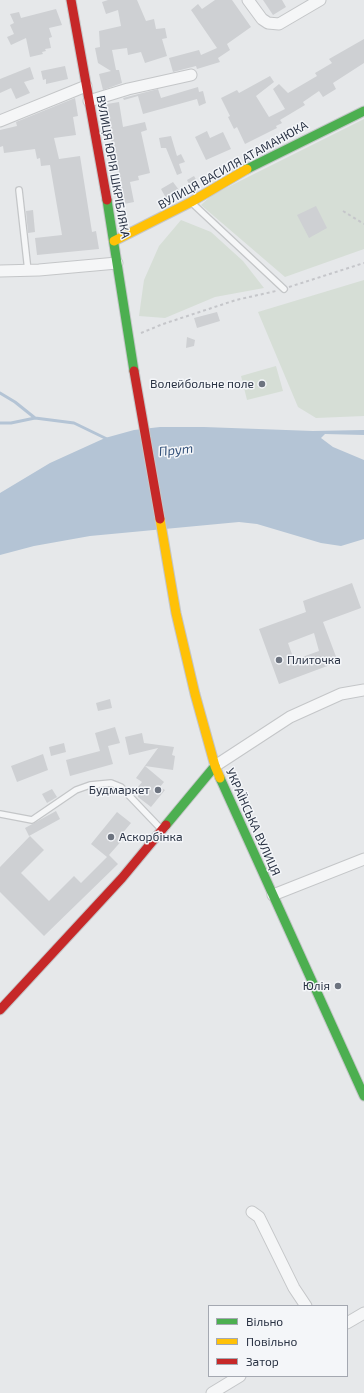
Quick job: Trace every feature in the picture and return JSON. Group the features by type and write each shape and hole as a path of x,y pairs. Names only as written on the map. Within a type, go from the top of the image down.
{"main road":[{"name":"ВУЛИЦЯ ЮРІЯ ШКРІБЛЯКА","path":"71,0 114,241 129,339 176,613 195,694 215,766"},
{"name":"ВУЛИЦЯ ВАСИЛЯ АТАМАНЮКА","path":"114,241 191,202 248,168 364,111"},
{"name":"УКРАЇНСЬКА ВУЛИЦЯ","path":"0,1010 122,878 215,766 364,1096"}],"street":[{"path":"248,0 262,19 268,24 279,24 320,0"},
{"path":"89,101 191,75"},
{"path":"0,121 86,86"},
{"path":"0,271 28,271 117,263"},
{"path":"215,766 290,717 341,694 364,690"},
{"path":"273,895 364,859"},
{"path":"252,1212 259,1217 294,1288 305,1305"},
{"path":"348,1322 364,1313"},
{"path":"212,1393 238,1377"}],"lane":[{"path":"20,190 28,271"},
{"path":"191,202 284,289"},
{"path":"0,814 32,820 76,790 90,785 111,783 121,787 162,830"}],"path":[{"path":"343,211 364,224"},
{"path":"129,339 163,324 236,300 284,289 364,263"}],"shaded area":[{"path":"364,119 364,249 285,277 201,205 212,195"},
{"path":"181,220 211,232 243,261 264,288 215,297 165,318 139,316 144,280 159,246"},
{"path":"364,280 364,416 316,418 298,407 258,312"},
{"name":"Волейбольне поле","path":"276,366 283,391 247,400 241,376"}],"water":[{"name":"Прут","path":"160,427 313,431 364,430 364,435 325,434 321,438 333,447 364,460 364,539 341,546 321,543 257,524 239,522 90,536 34,546 0,555 0,493 50,463 105,438 134,430"}],"building":[{"path":"108,0 137,0 146,21 154,19 156,29 165,28 167,38 162,39 167,56 145,63 141,52 128,55 127,48 112,50 116,70 119,70 122,83 103,90 99,74 111,71 98,63 95,48 100,47 99,31 121,26 118,10 106,14 102,2"},
{"path":"215,0 232,0 251,27 227,44 230,50 218,58 220,62 197,69 196,66 173,72 169,58 199,50 201,55 217,48 191,10 198,4 202,9"},
{"path":"263,0 282,0 286,7 273,15"},
{"path":"56,9 62,25 49,28 52,37 49,38 51,48 45,49 46,51 42,52 43,54 30,57 26,38 11,45 7,37 14,34 10,25 14,23 10,14 19,12 21,18"},
{"path":"364,39 364,63 333,83 336,89 323,97 319,91 303,102 305,105 280,120 282,123 276,126 277,128 245,144 237,127 234,129 228,117 230,116 221,98 237,90 239,93 270,76 274,82 256,96 269,117 285,109 273,89 279,84 288,93 317,76 315,73 332,63 329,59"},
{"path":"65,66 68,79 46,84 46,79 43,80 41,71"},
{"path":"30,67 34,79 24,82 30,93 16,99 11,88 0,93 0,79"},
{"path":"198,87 199,92 203,91 206,103 199,106 197,99 143,114 138,96 124,100 123,98 158,89 161,98"},
{"path":"75,98 78,116 73,117 76,135 54,138 59,159 80,156 92,232 96,231 99,249 37,255 35,238 62,235 50,165 41,166 40,158 37,159 35,149 4,153 3,146 0,147 0,130 17,126 16,122"},
{"path":"119,102 123,127 145,122 147,130 141,132 150,173 138,176 139,180 130,182 134,202 124,204 117,159 115,159 109,130 111,129 107,104"},
{"path":"207,131 210,138 223,132 231,149 206,160 195,137"},
{"path":"171,136 177,156 181,154 185,162 179,164 182,173 177,175 166,148 161,148 159,138"},
{"path":"194,176 198,183 191,188 187,180"},
{"path":"173,182 179,190 166,198 161,189"},
{"path":"316,206 327,228 309,238 297,215"},
{"path":"33,210 35,232 28,233 26,211"},
{"path":"217,312 220,321 197,328 194,318"},
{"path":"187,337 195,340 194,346 186,348"},
{"path":"352,583 361,608 323,622 338,662 279,684 259,629 306,612 303,601","holes":["314,633 319,651 294,660 288,643"]},
{"path":"110,699 112,708 98,711 96,703"},
{"path":"115,727 120,743 108,746 113,764 70,776 66,760 100,751 95,733"},
{"path":"142,733 144,743 174,747 172,755 175,756 173,770 145,766 164,782 160,787 165,790 151,807 138,797 137,788 142,782 136,778 158,748 129,755 125,737"},
{"path":"64,743 66,752 51,756 49,747"},
{"path":"43,754 48,770 17,782 11,766"},
{"path":"52,789 57,797 47,803 42,794"},
{"path":"56,811 60,819 29,836 25,828"},
{"path":"117,812 131,823 121,835 124,838 109,855 118,864 44,936 0,892 0,867 30,836 44,850 21,873 49,901 74,876 81,883 107,857 91,844"}],"waterway":[{"path":"0,393 15,402 35,418 74,423 107,439"},
{"path":"0,423 11,423 35,418"}],"traffic: fast":[{"path":"247,169 364,111"},
{"path":"107,200 134,371"},
{"path":"166,825 215,766"},
{"path":"220,778 364,1096"}],"traffic: slow":[{"path":"114,241 191,202 247,169"},
{"path":"160,519 176,613 195,694 215,766 220,778"}],"traffic: jam":[{"path":"71,0 107,200"},
{"path":"134,371 160,519"},
{"path":"0,1010 122,878 166,825"}],"place":[{"name":"Волейбольне поле","path":"262,384"},
{"name":"Плиточка","path":"279,660"},
{"name":"Будмаркет","path":"158,790"},
{"name":"Аскорбінка","path":"111,837"},
{"name":"Юлія","path":"338,986"}]}
